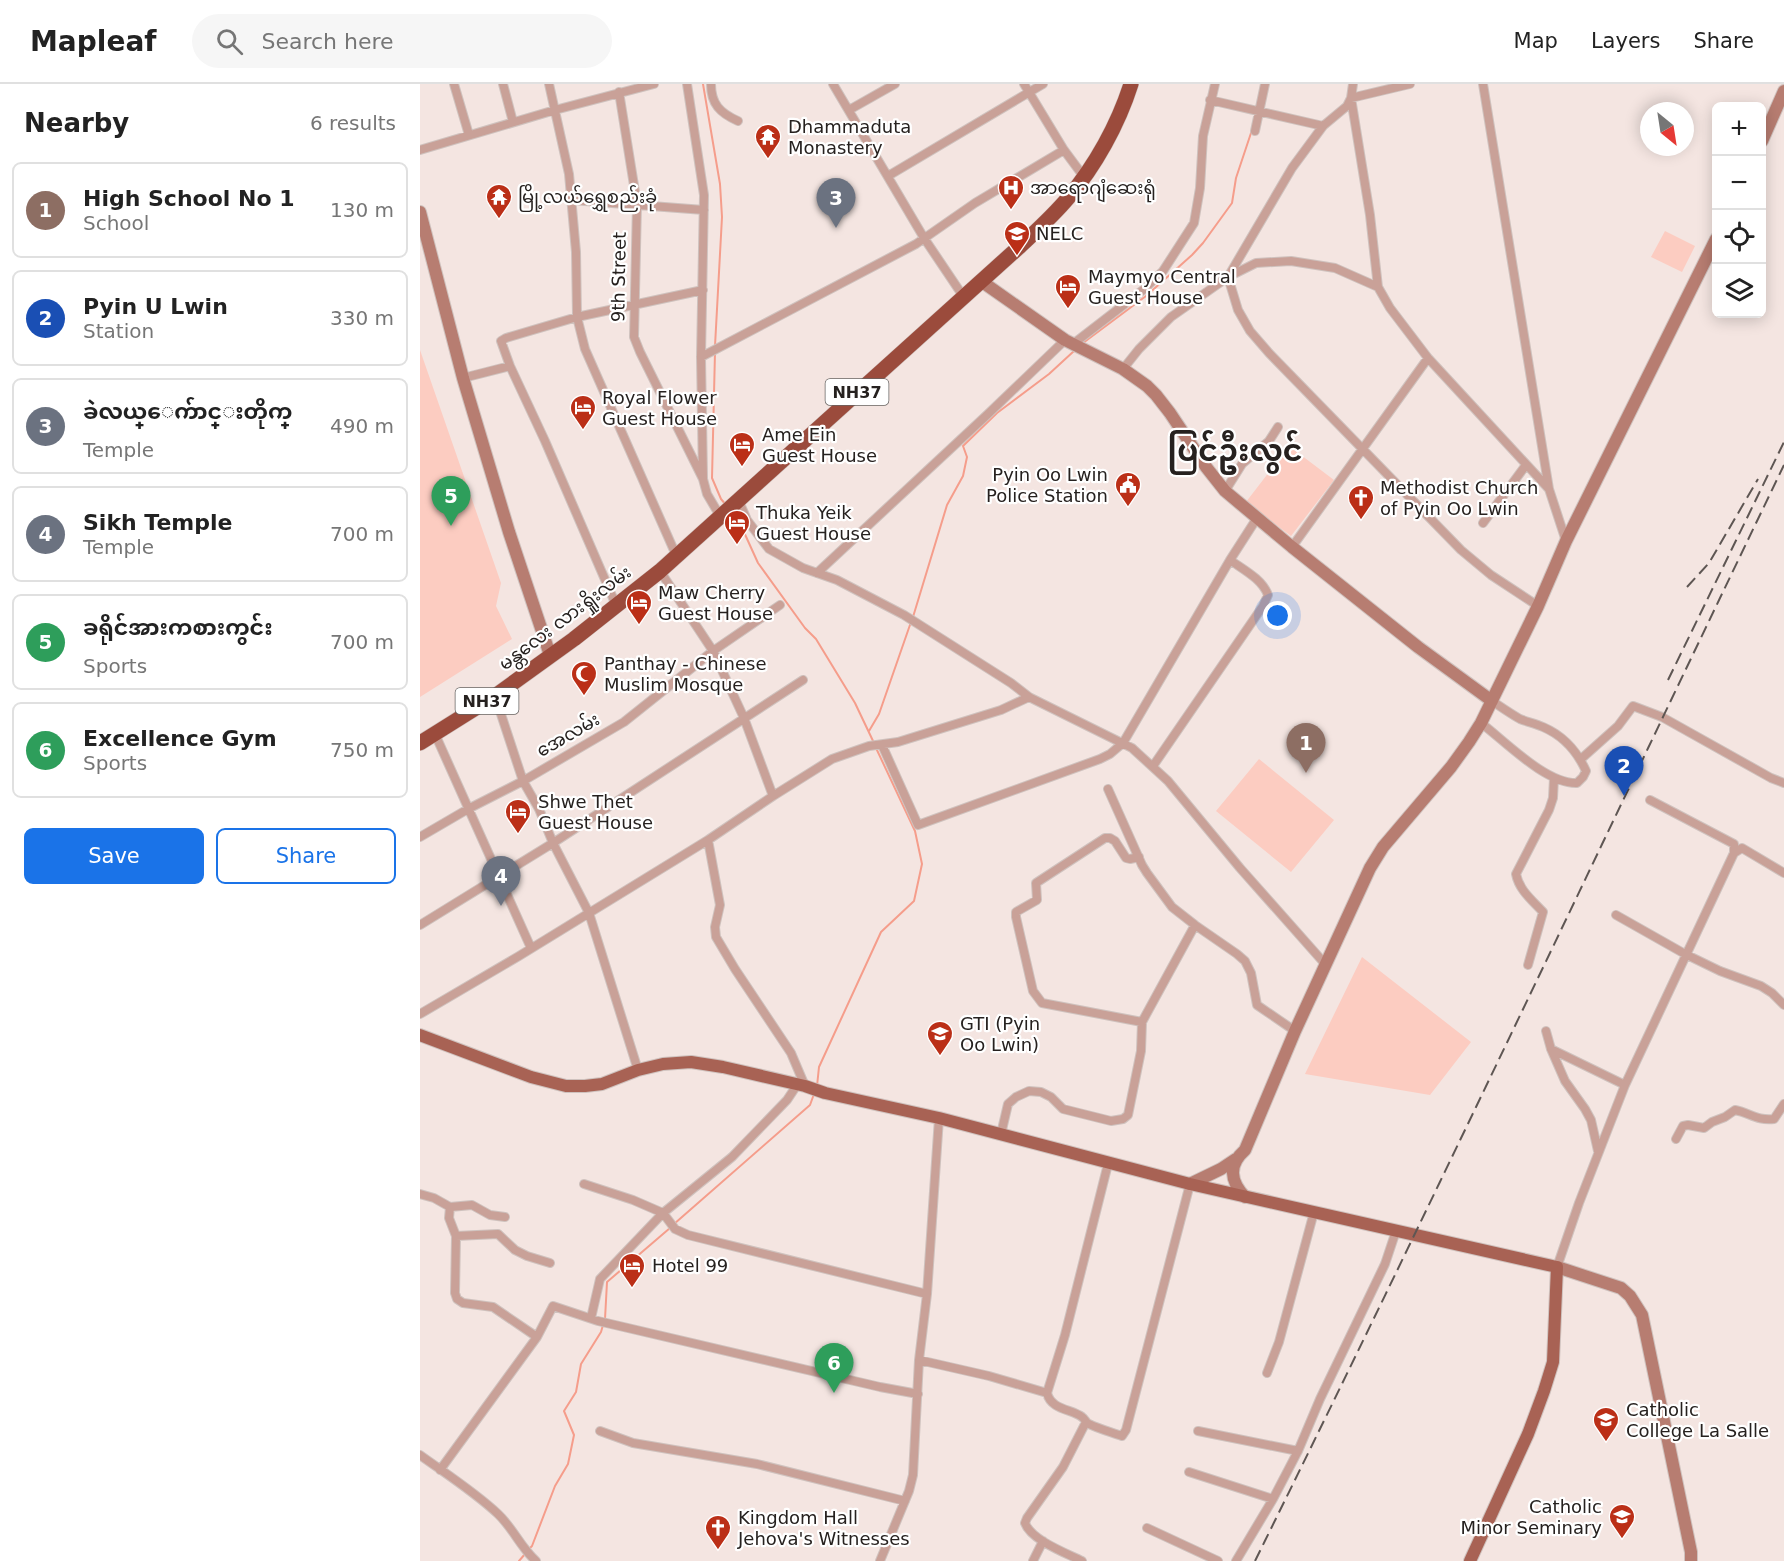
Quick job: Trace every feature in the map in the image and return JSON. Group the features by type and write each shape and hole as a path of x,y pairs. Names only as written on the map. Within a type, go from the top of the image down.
{"highway":[{"name":"NH37","path":"729,508 1018,248 1066,200 1084,177 1111,132 1131,84"},
{"name":"မန္တလေး လားရှိုးလမ်း","path":"420,743 495,696 574,639 660,571 729,508"}],"main road":[{"path":"420,1035 531,1077 566,1086 602,1084 638,1070 663,1065 691,1062 723,1067 939,1118 1190,1184 1557,1267 1553,1362 1528,1434 1470,1561"}],"street":[{"path":"454,84 469,135"},
{"path":"503,84 513,122"},
{"path":"549,84 569,174 576,252 578,317 585,349 676,555"},
{"path":"420,150 555,110 654,84"},
{"path":"687,84 704,195 701,357 703,479"},
{"path":"711,84 711,94 718,110 738,121"},
{"path":"833,84 924,238 963,297"},
{"path":"849,110 895,84"},
{"path":"888,176 1026,88 1043,84"},
{"path":"818,573 988,414 1143,290 1163,271 1194,223 1200,188 1203,136 1215,84"},
{"path":"1256,131 1265,84"},
{"path":"1353,84 1351,98 1370,215 1378,287 1390,308 1428,358 1549,489"},
{"path":"1351,98 1410,84"},
{"path":"1483,84 1549,489 1566,541"},
{"path":"1026,88 1064,150 1084,177"},
{"path":"1766,130 1784,91"},
{"name":"9th Street","path":"619,92 637,204 634,337 703,479 707,495 747,520 765,546 803,568 837,580 912,620 1029,697 1132,748 1168,781 1240,868 1326,965"},
{"path":"1351,98 1347,106 1323,126 1292,168 1228,277 1238,310 1250,332 1461,550 1491,575 1538,606"},
{"path":"1210,100 1323,126"},
{"path":"701,357 915,244 975,203 1064,150"},
{"path":"572,200 704,210"},
{"path":"420,216 463,378 509,532 550,655"},
{"path":"1108,1164 1065,1335 1047,1393 1048,1398 1065,1410 1083,1417 1086,1422 1122,1436 1126,1430 1190,1184 1221,1169 1245,1150 1295,1031 1370,868 1383,847 1451,767 1481,723 1538,606 1566,541 1712,247"},
{"path":"1123,369 1139,349 1171,317 1228,277 1256,263 1291,261 1335,268 1378,287"},
{"path":"981,281 1074,345 1123,369 1156,395 1225,491 1418,647 1491,701 1521,719 1546,728 1564,740 1575,750 1586,771 1577,783 1566,783 1554,778 1522,757 1481,723"},
{"path":"616,604 501,341 578,317 703,290"},
{"path":"1292,547 1428,358"},
{"path":"463,378 510,366"},
{"path":"1225,491 1242,465 1269,441 1278,427"},
{"path":"1483,523 1526,465"},
{"path":"881,745 918,825 1110,754 1123,743 1257,518"},
{"path":"1152,766 1263,606 1268,595 1258,580 1230,560"},
{"path":"660,571 713,651 744,718 773,796"},
{"name":"အေလမ်း","path":"420,837 624,722 713,651 780,605"},
{"path":"420,925 553,843 803,680"},
{"path":"495,696 523,781 539,809 553,843 589,914 638,1070"},
{"path":"420,1014 589,914 832,759 869,746 898,742 1001,710 1029,697"},
{"path":"1581,759 1618,726 1633,706 1662,717 1784,783"},
{"path":"435,734 531,948"},
{"path":"1528,965 1543,912 1522,890 1517,882 1516,874 1549,810 1553,798 1554,778"},
{"path":"1108,789 1147,873 1172,906 1195,926 1245,961 1251,973 1257,1005 1295,1031"},
{"path":"1650,800 1734,844 1734,853 1625,1085 1598,1151 1557,1267 1621,1288 1630,1296 1642,1315 1691,1561"},
{"path":"1139,856 1126,858 1115,841 1105,838 1036,883 1037,900 1016,912 1016,917 1033,991 1042,1003 1142,1022"},
{"path":"595,1319 600,1279 732,1157 787,1100 808,1088 791,1053 716,937 715,927 720,905 708,840"},
{"path":"1734,853 1742,848 1784,873"},
{"path":"1616,915 1685,954 1720,971 1761,986 1784,1005"},
{"path":"1001,1134 1008,1104 1029,1091 1041,1092 1051,1097 1063,1109 1111,1121 1123,1119 1128,1115 1141,1051 1142,1022 1195,926"},
{"path":"1546,1031 1565,1081 1591,1120 1598,1151"},
{"path":"1551,1049 1625,1085"},
{"path":"1676,1139 1683,1126 1704,1128 1735,1110 1765,1120 1774,1119 1784,1104"},
{"path":"880,1561 905,1501 913,1475 939,1118"},
{"path":"1236,1159 1233,1171 1236,1187 1245,1197"},
{"path":"584,1184 633,1200 666,1217 675,1229 688,1235 927,1294"},
{"path":"420,1194 434,1198 450,1207 472,1205 490,1215 505,1217"},
{"path":"450,1207 449,1218 456,1236 455,1293 457,1299 463,1303 493,1306 537,1337"},
{"path":"1268,1372 1279,1342 1314,1212"},
{"path":"1236,1561 1298,1451 1320,1399 1385,1264 1396,1231"},
{"path":"456,1236 498,1234 515,1250 550,1263"},
{"path":"440,1470 508,1380 537,1337 553,1306 610,1323 918,1394"},
{"path":"920,1360 1047,1393"},
{"path":"1082,1561 1043,1541 1027,1530 1025,1523 1063,1467 1086,1422"},
{"path":"600,1431 633,1443 757,1464 905,1501"},
{"path":"1198,1431 1298,1451"},
{"path":"420,1455 497,1513 510,1526 533,1558"},
{"path":"1189,1472 1273,1498"},
{"path":"1147,1528 1218,1561"},
{"path":"1033,1561 1043,1541"}],"shaded area":[{"path":"1665,231 1695,246 1682,272 1651,257"},
{"path":"420,350 501,583 496,606 512,639 420,697"},
{"path":"1289,446 1334,480 1291,536 1246,502"},
{"path":"1259,759 1334,820 1291,872 1216,811"},
{"path":"1362,957 1471,1042 1430,1095 1305,1074"}],"waterway":[{"path":"703,84 720,184 722,217 715,346"},
{"path":"1083,343 1146,296 1203,243 1232,203 1236,178 1252,130"},
{"path":"913,617 947,505 963,476 967,457 963,446 997,413 1049,374 1074,351"},
{"path":"715,352 712,478 726,505"},
{"path":"733,514 738,519 758,563 805,628 816,639 855,703 874,743"},
{"path":"869,731 879,714 911,622"},
{"path":"817,1086 819,1067 881,932 914,901 922,864 915,831 876,748"},
{"path":"674,1224 810,1105 814,1094"},
{"path":"605,1319 607,1282 670,1228"},
{"path":"528,1550 532,1546 555,1486 568,1464 574,1435 564,1411 576,1392 581,1364 603,1325"},
{"path":"519,1561 525,1554"}],"railway":[{"path":"1668,680 1784,442"},
{"path":"1255,1561 1784,465"},
{"path":"1687,587 1709,563 1758,479"}],"place":[{"name":"Dhammaduta Monastery","path":"768,160"},
{"name":"အာရောဂျံဆေးရုံ","path":"1011,211"},
{"name":"မြို့လယ်ရွှေစည်းခုံ","path":"499,220"},
{"name":"ခဲလယ္ေက်ာင္းတိုက္","path":"836,228"},
{"name":"NELC","path":"1017,257"},
{"name":"Maymyo Central Guest House","path":"1068,310"},
{"name":"Royal Flower Guest House","path":"583,431"},
{"name":"Ame Ein Guest House","path":"742,468"},
{"name":"Pyin Oo Lwin Police Station","path":"1128,508"},
{"name":"Methodist Church of Pyin Oo Lwin","path":"1361,521"},
{"name":"ခရိုင်အားကစားကွင်း","path":"451,526"},
{"name":"Thuka Yeik Guest House","path":"737,546"},
{"name":"Maw Cherry Guest House","path":"639,626"},
{"name":"Panthay - Chinese Muslim Mosque","path":"584,697"},
{"name":"High School No 1","path":"1306,773"},
{"name":"Pyin U Lwin","path":"1624,796"},
{"name":"Shwe Thet Guest House","path":"518,835"},
{"name":"Sikh Temple","path":"501,906"},
{"name":"GTI (Pyin Oo Lwin)","path":"940,1057"},
{"name":"Hotel 99","path":"632,1289"},
{"name":"Excellence Gym","path":"834,1393"},
{"name":"Catholic College La Salle","path":"1606,1443"},
{"name":"Catholic Minor Seminary","path":"1622,1540"},
{"name":"Kingdom Hall Jehova's Witnesses","path":"718,1551"}],"district":[{"name":"ပြင်ဦးလွင်","path":"1235,451"}]}
